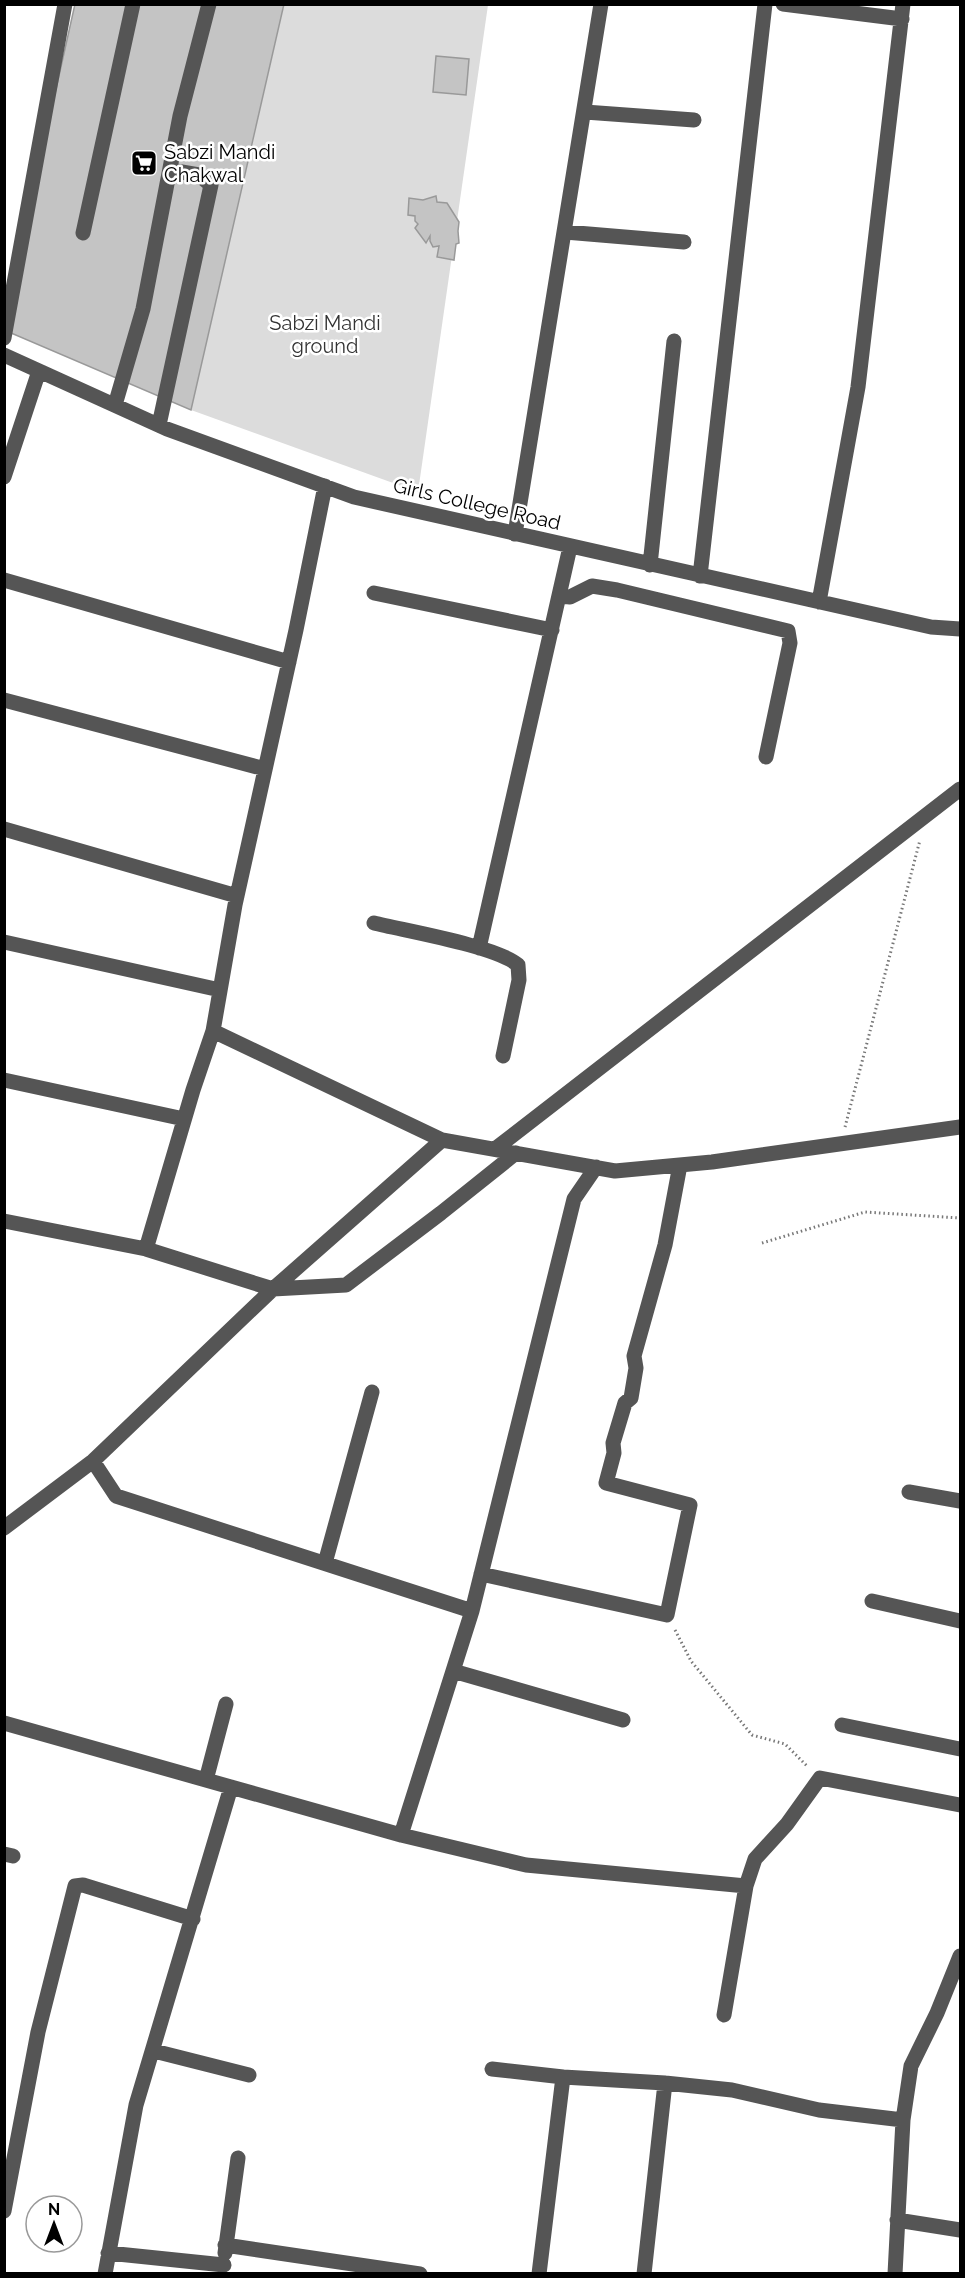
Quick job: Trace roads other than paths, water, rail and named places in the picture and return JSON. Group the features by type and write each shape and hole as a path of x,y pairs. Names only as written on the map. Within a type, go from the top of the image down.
{"street":[{"path":"4,338 65,4"},
{"path":"83,233 133,4"},
{"path":"115,405 143,309 180,116 209,4"},
{"path":"515,534 601,4"},
{"path":"700,576 765,4"},
{"path":"783,4 903,12 858,387 819,602"},
{"path":"585,112 694,120"},
{"path":"159,426 211,185 199,175 170,170"},
{"path":"565,232 684,242"},
{"path":"650,565 674,341"},
{"name":"Girls College Road","path":"4,355 159,426 354,497 931,627 960,630"},
{"path":"4,477 39,371"},
{"path":"146,1249 184,1119 213,1031 237,896 325,486"},
{"path":"479,948 561,596 570,547"},
{"path":"4,580 289,662"},
{"path":"561,596 570,597 592,586 788,631 790,643 766,757"},
{"path":"374,593 552,630"},
{"path":"4,700 265,770"},
{"path":"495,1149 926,818 960,789"},
{"path":"4,829 237,896"},
{"path":"374,923 479,948 512,960 518,965 519,980 503,1056"},
{"path":"4,942 220,990"},
{"path":"213,1031 442,1140 615,1171 680,1165 960,1127"},
{"path":"4,1080 184,1119"},
{"path":"4,1528 93,1461 273,1289 442,1140"},
{"path":"4,1221 146,1249 273,1289 346,1285 441,1213 516,1152"},
{"path":"481,1574 668,1615 690,1505 606,1483 614,1454 613,1443 625,1403 631,1398 636,1368 634,1356 665,1245 680,1165"},
{"path":"401,1835 472,1611 574,1199 596,1167"},
{"path":"325,1563 372,1392"},
{"path":"93,1461 117,1496 472,1611"},
{"path":"909,1492 960,1501"},
{"path":"872,1601 960,1621"},
{"path":"453,1671 623,1720"},
{"path":"206,1780 226,1704"},
{"path":"4,1723 401,1835 526,1865 746,1887"},
{"path":"842,1725 960,1749"},
{"path":"724,2015 746,1887 755,1859 787,1824 820,1778 960,1805"},
{"path":"105,2274 136,2105 231,1787"},
{"path":"4,2211 38,2032 75,1886 84,1885 193,1919"},
{"path":"894,2274 903,2120 911,2066 938,2013 960,1956"},
{"path":"154,2051 249,2075"},
{"path":"492,2069 732,2090 819,2110 903,2120"},
{"path":"539,2274 563,2077"},
{"path":"644,2274 665,2083"},
{"path":"108,2253 224,2269 225,2245 238,2158"},
{"path":"897,2220 960,2230"},
{"path":"225,2245 420,2274"}],"place":[{"name":"Sabzi Mandi Chakwal","path":"144,163"}],"park label":[{"name":"Sabzi Mandi ground","path":"325,334"}]}
